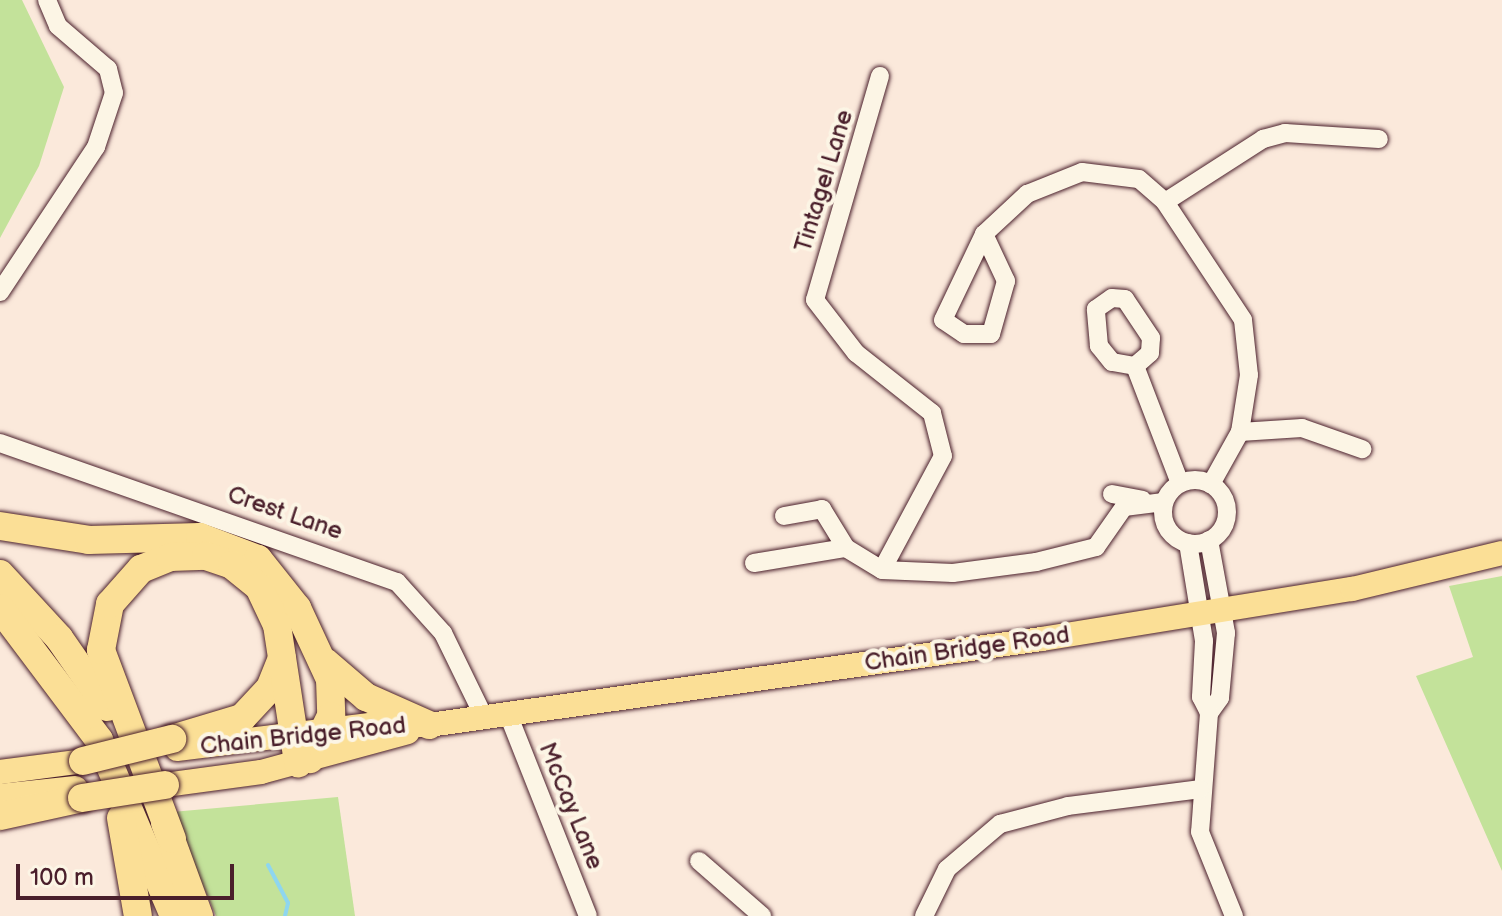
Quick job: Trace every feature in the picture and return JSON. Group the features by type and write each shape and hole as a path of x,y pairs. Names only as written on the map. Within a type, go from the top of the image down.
{"highway":[{"path":"0,526 73,539 188,536 233,545 280,580 324,661 332,701 325,731 304,761"},
{"path":"199,916 102,658 101,627 114,597 135,574 163,559 224,561 269,602 282,657 292,735 304,761"},
{"path":"0,574 90,681 172,839"},
{"path":"0,608 81,770 131,857 138,916"},
{"path":"0,816 81,770 174,744 242,718 270,688 282,657"},
{"path":"324,661 366,697 429,725"},
{"path":"81,770 179,783"},
{"path":"81,770 174,916"}],"main road":[{"name":"Chain Bridge Road","path":"174,744 429,725 496,716 1213,612 1502,553"},
{"name":"Chain Bridge Road","path":"179,783 304,761 429,725"},
{"path":"0,772 81,770"},
{"path":"0,796 81,770"}],"street":[{"path":"0,292 96,147 114,93 108,69 58,26 47,0"},
{"name":"Tintagel Lane","path":"880,76 815,300 856,353 932,413 943,456 882,570"},
{"path":"1165,202 1263,139 1285,133 1379,139"},
{"path":"984,234 1006,281 991,334 964,334 943,320 984,234 1027,194 1082,172 1139,179 1165,202 1243,320 1249,375 1240,432 1211,484"},
{"path":"1135,366 1180,483"},
{"path":"1240,432 1302,428 1362,449"},
{"name":"Crest Lane","path":"0,443 397,582 443,633 496,716"},
{"path":"1180,483 1211,484"},
{"path":"1180,483 1164,502 1164,523 1188,543 1213,612"},
{"path":"1211,484 1227,511 1209,540 1220,698 1209,713 1200,789 1205,852 1234,916"},
{"path":"1112,494 1164,502"},
{"path":"784,516 822,509 846,548 882,570 953,573 1096,547 1124,507 1142,500"},
{"path":"1188,543 1209,540"},
{"path":"754,563 846,548"},
{"name":"McCay Lane","path":"496,716 588,916"},
{"path":"924,916 947,869 1000,824 1068,806 1200,789"},
{"path":"699,861 762,916"}],"green space":[{"path":"0,0 22,0 64,87 39,166 0,238"},
{"path":"1502,576 1502,871 1416,676 1473,657 1449,586"},
{"path":"338,797 355,916 216,916 172,812"}],"waterway":[{"path":"268,865 288,903 285,916"}]}
